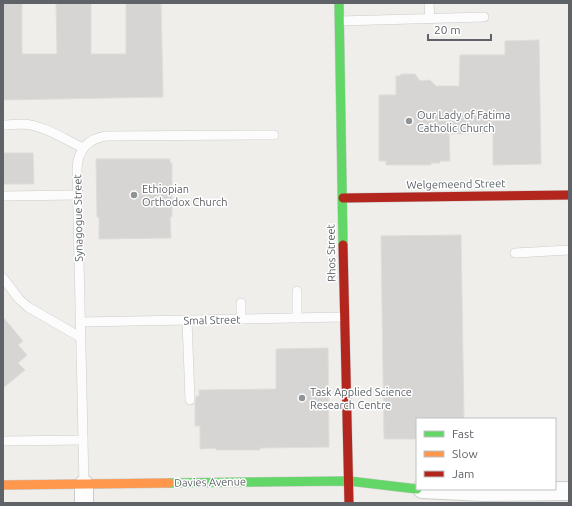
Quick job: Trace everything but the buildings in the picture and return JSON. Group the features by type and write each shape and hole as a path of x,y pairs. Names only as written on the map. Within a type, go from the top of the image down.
{"street":[{"name":"Rhos Street","path":"340,3 344,317 349,503"},
{"name":"Welgemeend Street","path":"343,198 569,195"},
{"name":"Davies Avenue","path":"3,485 349,481 416,489"},
{"path":"84,484 84,503"},
{"path":"443,490 484,492 569,491"}],"lane":[{"path":"429,3 430,19"},
{"path":"340,21 484,17"},
{"path":"3,125 23,124 37,127 83,148 93,140 106,136 274,135"},
{"name":"Synagogue Street","path":"83,148 78,162 78,195 84,484"},
{"path":"3,196 78,195"},
{"path":"515,253 569,250"},
{"path":"3,278 19,300 28,307 80,337"},
{"path":"297,292 297,318"},
{"path":"241,303 241,319"},
{"name":"Smal Street","path":"80,322 344,317"},
{"path":"187,320 190,400"},
{"path":"3,440 83,440"}],"traffic: fast":[{"path":"339,3 343,245"},
{"path":"169,483 349,481 416,489"}],"traffic: slow":[{"path":"3,485 169,483"}],"traffic: jam":[{"path":"343,198 569,195"},
{"path":"343,245 349,503"}],"place":[{"name":"Our Lady of Fatima Catholic Church","path":"409,121"},
{"name":"Ethiopian Orthodox Church","path":"134,195"},
{"name":"Task Applied Science Research Centre","path":"302,398"}]}
